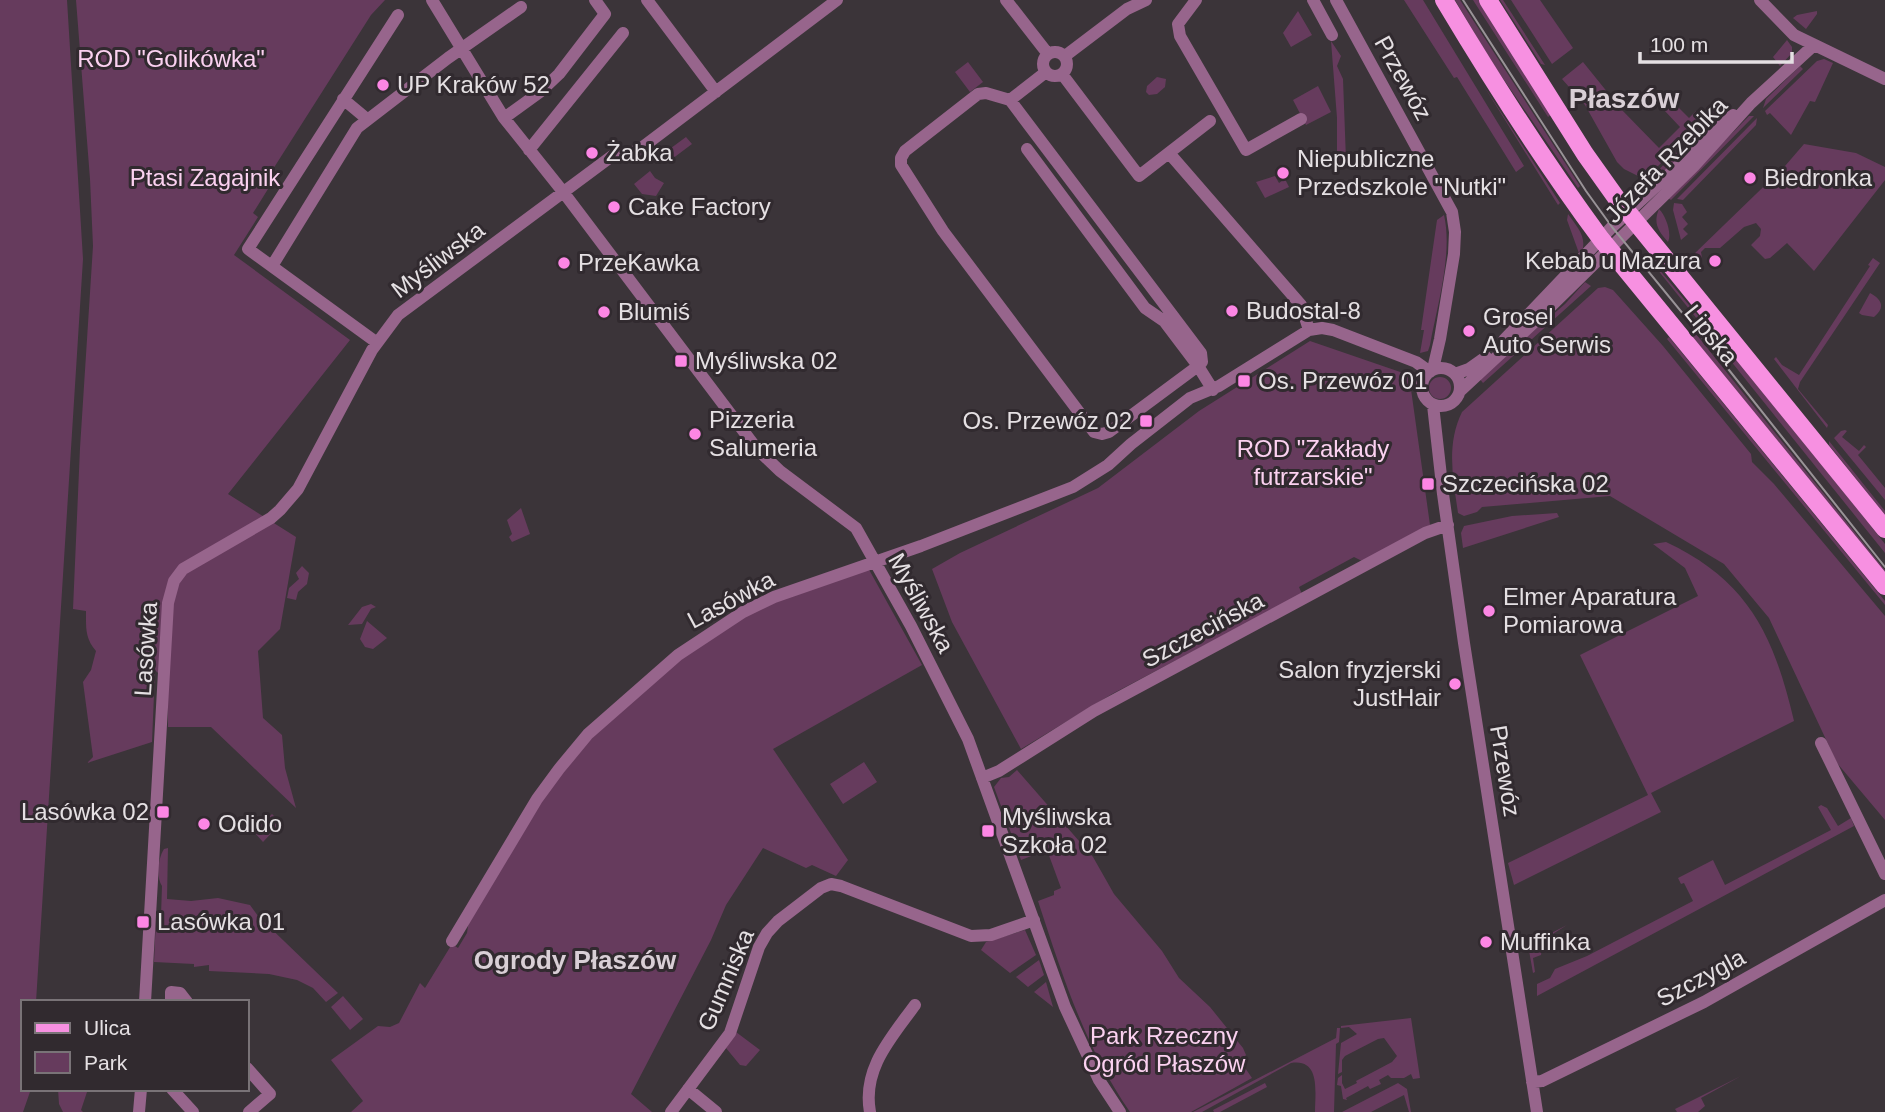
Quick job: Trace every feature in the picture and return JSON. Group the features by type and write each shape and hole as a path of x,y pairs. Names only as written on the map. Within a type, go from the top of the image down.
{"main road":[{"name":"Lipska","path":"1444,0 1494,84 1573,201 1885,586"},
{"name":"Lipska","path":"1488,0 1585,154 1632,218 1885,529"}],"street":[{"name":"Myśliwska","path":"432,0 504,118 564,193 757,449 780,471 851,523 958,717 1065,1007 1099,1080 1120,1112"},
{"path":"504,118 559,74 605,14 595,0"},
{"path":"647,0 716,92"},
{"name":"Myśliwska","path":"376,342 391,322 412,303 612,156 640,149 837,0"},
{"path":"1006,0 1048,54"},
{"path":"1065,56 1127,9 1146,0"},
{"path":"1196,0 1178,24 1180,36 1246,150 1301,119"},
{"path":"1312,0 1332,35"},
{"name":"Przewóz","path":"1336,0 1452,212 1455,243 1437,373"},
{"path":"1760,0 1794,35 1885,79"},
{"path":"272,266 357,128 461,48 521,7"},
{"path":"376,342 248,249 397,15"},
{"path":"529,150 623,33"},
{"name":"Józefa Rzebika","path":"1437,373 1469,369 1490,353 1632,218 1694,166 1751,103 1814,45"},
{"path":"1055,51 1065,56 1067,66 1062,74 1055,76 1046,72 1043,63 1048,54 1055,51"},
{"path":"1010,100 1046,72"},
{"path":"1062,74 1139,176 1210,121"},
{"path":"986,93 1010,100 1074,184 1157,284 1201,353 1202,362 1198,366 1109,432 1102,434 1094,432 943,231 901,165 901,158 905,151 978,94 986,93"},
{"path":"343,99 367,120"},
{"path":"1027,149 1145,308 1164,321 1213,390"},
{"path":"1169,153 1275,280 1301,305 1310,330 1333,330 1458,379 1460,391 1455,400 1440,405 1422,392 1437,373"},
{"path":"1060,194 1074,184"},
{"name":"Józefa Rzebika","path":"1460,391 1540,317 1605,243"},
{"name":"Lasówka","path":"452,940 537,799 588,734 678,655 743,612 774,597 875,563 1073,487 1108,465 1190,398 1213,390 1310,330"},
{"name":"Lasówka","path":"145,1000 170,590 183,569 271,518 291,499 376,342"},
{"name":"Przewóz","path":"1440,405 1437,435 1448,525 1537,1112"},
{"name":"Szczecińska","path":"982,778 999,771 1094,711 1417,537 1448,525"},
{"path":"1821,743 1885,874"},
{"name":"Gumniska","path":"671,1112 734,1024 762,939 778,921 821,888 831,884 841,887 971,936 991,935 1034,920"},
{"name":"Szczygla","path":"1532,1082 1542,1081 1704,1002 1885,900"},
{"path":"171,1000 171,992 176,992 185,1000"},
{"path":"870,1112 870,1082 876,1060 915,1005"},
{"path":"248,1069 270,1094 249,1112"},
{"path":"688,1089 716,1112"},
{"path":"139,1112 141,1091"},
{"path":"174,1091 192,1112"}],"green space":[{"path":"0,0 67,0 83,259 36,1000 21,1000 21,1091 30,1091 23,1112 0,1112"},
{"path":"76,0 385,0 371,15 268,177 273,181 253,213 258,217 234,255 350,340 228,494 296,537 280,629 258,651 263,718 282,735 285,768 296,808 211,727 168,727 168,683 155,670 152,742 87,763 93,757 83,682 91,670 96,651 88,637 86,611 73,609 93,246"},
{"path":"1404,0 1423,0 1524,166 1516,172 1457,77 1454,78"},
{"path":"1455,0 1460,0 1580,186 1578,188 1489,58"},
{"path":"1473,0 1479,0 1552,114 1548,117"},
{"path":"1500,0 1503,0 1545,65 1541,64"},
{"path":"1511,0 1540,0 1573,48 1552,64"},
{"path":"1298,11 1312,35 1291,47 1283,33"},
{"path":"1817,11 1806,29 1793,18 1797,15"},
{"path":"1787,40 1792,47 1792,53 1780,66 1773,57"},
{"path":"1331,41 1341,56 1337,66 1343,79 1346,160 1355,160 1358,166 1337,164 1337,118"},
{"path":"1824,59 1833,63 1815,102 1810,101 1791,135 1765,111 1817,61"},
{"path":"968,62 983,82 970,92 955,72"},
{"path":"1583,62 1621,109 1659,148 1680,127 1664,110 1673,102 1689,118 1696,111 1715,110 1725,101 1724,105 1717,116 1702,126 1693,138 1685,141 1644,179 1624,169 1617,162 1585,105 1562,79"},
{"path":"1800,66 1803,69 1763,108 1766,99"},
{"path":"1157,77 1166,79 1165,87 1157,94 1149,95 1146,92 1147,86"},
{"path":"1482,83 1560,203 1558,205"},
{"path":"1318,86 1331,112 1306,125 1293,100"},
{"path":"1749,116 1754,116 1671,200 1668,198"},
{"path":"1757,118 1756,125 1683,200 1677,199"},
{"path":"686,137 692,144 672,159 667,151"},
{"path":"1694,142 1652,182 1650,179 1671,158"},
{"path":"1804,144 1856,153 1885,167 1885,180 1814,271 1787,243 1770,258 1765,259 1751,245 1760,236 1761,229 1756,223 1744,227 1720,248 1705,248 1701,252 1702,258 1697,262 1692,256 1785,166"},
{"path":"650,171 664,183 656,196 642,194 634,184"},
{"path":"1275,176 1279,183 1285,179 1289,187 1265,198 1256,182"},
{"path":"1674,203 1682,204 1687,212 1682,217 1688,224 1683,229 1688,234 1681,240 1673,210"},
{"path":"1659,209 1668,225 1668,242 1658,227 1656,219"},
{"path":"1568,214 1583,239 1580,256 1567,220"},
{"path":"1444,215 1447,246 1443,280 1430,345 1428,351 1420,353 1437,220"},
{"path":"1873,258 1880,263 1800,382 1798,389 1828,425 1827,428 1774,359 1776,357 1782,365 1799,375"},
{"path":"1657,269 1763,389 1885,544 1885,553"},
{"path":"1585,282 1591,286 1483,383 1479,378 1565,304"},
{"path":"1598,288 1613,290 1663,346 1751,454 1752,462 1774,484 1885,616 1885,820 1837,763 1769,618 1724,564 1610,496 1482,507 1477,512 1464,516 1458,513 1452,449 1462,412"},
{"path":"1870,293 1878,298 1881,304 1874,317 1859,313"},
{"path":"1696,334 1885,570 1885,572 1692,337"},
{"path":"1669,337 1885,601 1885,605 1667,339"},
{"name":"ROD \"Zakłady futrzarskie\"","path":"1310,341 1409,375 1430,525 1362,561 1354,557 1299,587 1302,594 1112,694 1021,749 952,622 932,569 960,553 1098,488 1199,411"},
{"path":"1440,377 1448,380 1451,388 1448,396 1440,399 1432,396 1429,388 1432,380"},
{"path":"1847,431 1842,437 1859,451 1864,445 1866,447 1858,455 1885,488 1885,500 1834,438"},
{"path":"1829,441 1885,511 1885,515 1829,445"},
{"path":"521,508 530,534 512,542 507,520"},
{"path":"1557,513 1559,517 1463,548 1461,533 1464,526 1512,516"},
{"path":"1666,542 1695,557 1718,574 1738,593 1754,614 1777,663 1794,721 1651,793 1661,812 1514,885 1508,863 1648,795 1580,655 1698,596 1685,568 1653,544"},
{"path":"302,566 309,573 307,584 298,592 296,600 287,598 289,588 299,579 296,573"},
{"path":"867,566 922,665 773,749 848,860 836,876 812,865 806,868 763,848 726,905 711,940 631,1094 652,1112 351,1112 363,1101 331,1060 378,1026 390,1027 399,1023 420,983 425,988 452,944 458,948 467,933 469,919 559,770 678,655 774,598"},
{"path":"371,604 376,607 371,609 362,624 348,625 362,607"},
{"path":"367,621 387,638 373,649 365,647 360,639"},
{"path":"864,762 877,782 843,804 830,784"},
{"name":"Park Rzeczny Ogród Płaszów","path":"1017,770 1093,857 1114,894 1162,951 1179,978 1210,1007 1243,1048 1246,1055 1241,1062 1252,1078 1191,1112 1130,1112 1087,1036 1038,901 1054,895 1054,891 1061,888 1047,850 1021,860 994,787 1001,778 1009,777"},
{"path":"1821,805 1827,808 1838,826 1851,818 1854,826 1537,996 1537,984 1550,978 1555,969 1587,956 1693,901 1684,883 1681,884 1678,878 1713,860 1725,885 1831,830 1818,807"},
{"path":"272,814 281,823 263,842 253,831"},
{"path":"168,848 167,899 191,901 218,898 250,905 258,916 338,993 326,1002 313,988 297,980 269,974 209,971 209,965 194,967 194,964 154,962 156,919 161,915 162,886 158,873 159,863 164,849"},
{"path":"1567,925 1543,940 1541,955 1533,958 1533,973 1528,945"},
{"path":"1025,930 1036,955 1010,973 981,950 986,942"},
{"path":"1039,960 1044,975 1028,987 1016,977"},
{"path":"1046,982 1053,1007 1034,992"},
{"path":"343,996 363,1019 350,1030 331,1007"},
{"path":"1411,1018 1420,1078 1413,1079 1411,1074 1404,1078 1391,1078 1388,1075 1379,1080 1381,1084 1370,1089 1368,1086 1346,1098 1347,1100 1343,1099 1341,1086 1337,1085 1338,1078 1342,1075 1345,1089 1392,1062 1397,1056 1384,1038 1378,1039 1345,1056 1342,1060 1342,1072 1338,1074 1341,1043 1357,1034 1349,1027 1341,1026"},
{"path":"1337,1028 1340,1028 1339,1042 1336,1044 1334,1112 1315,1112 1312,1071 1301,1063 1291,1063 1202,1112 1193,1112 1336,1038"},
{"path":"736,1032 760,1050 746,1066 740,1065 726,1048"},
{"path":"1741,1076 1701,1098 1705,1106 1698,1112 1677,1112 1675,1109"},
{"path":"1265,1083 1267,1087 1220,1112 1214,1112 1213,1110"},
{"path":"1398,1083 1407,1089 1411,1112 1404,1095 1371,1112 1342,1112"},
{"path":"58,1091 87,1091 81,1110 83,1112 63,1112"}],"tram line":[{"path":"1463,0 1612,227 1885,567"}],"place":[{"name":"UP Kraków 52","path":"383,85"},
{"name":"Żabka","path":"592,153"},
{"name":"Niepubliczne Przedszkole \"Nutki\"","path":"1283,173"},
{"name":"Biedronka","path":"1750,178"},
{"name":"Cake Factory","path":"614,207"},
{"name":"Kebab u Mazura","path":"1715,261"},
{"name":"PrzeKawka","path":"564,263"},
{"name":"Budostal-8","path":"1232,311"},
{"name":"Blumiś","path":"604,312"},
{"name":"Grosel Auto Serwis","path":"1469,331"},
{"name":"Myśliwska 02","path":"681,361"},
{"name":"Os. Przewóz 01","path":"1244,381"},
{"name":"Os. Przewóz 02","path":"1146,421"},
{"name":"Pizzeria Salumeria","path":"695,434"},
{"name":"Szczecińska 02","path":"1428,484"},
{"name":"Elmer Aparatura Pomiarowa","path":"1489,611"},
{"name":"Salon fryzjerski JustHair","path":"1455,684"},
{"name":"Lasówka 02","path":"163,812"},
{"name":"Odido","path":"204,824"},
{"name":"Myśliwska Szkoła 02","path":"988,831"},
{"name":"Lasówka 01","path":"143,922"},
{"name":"Muffinka","path":"1486,942"}],"district":[{"name":"Płaszów","path":"1624,98"},
{"name":"Ogrody Płaszów","path":"575,960"}],"park label":[{"name":"ROD \"Golikówka\"","path":"171,59"},
{"name":"Ptasi Zagajnik","path":"205,178"}]}
